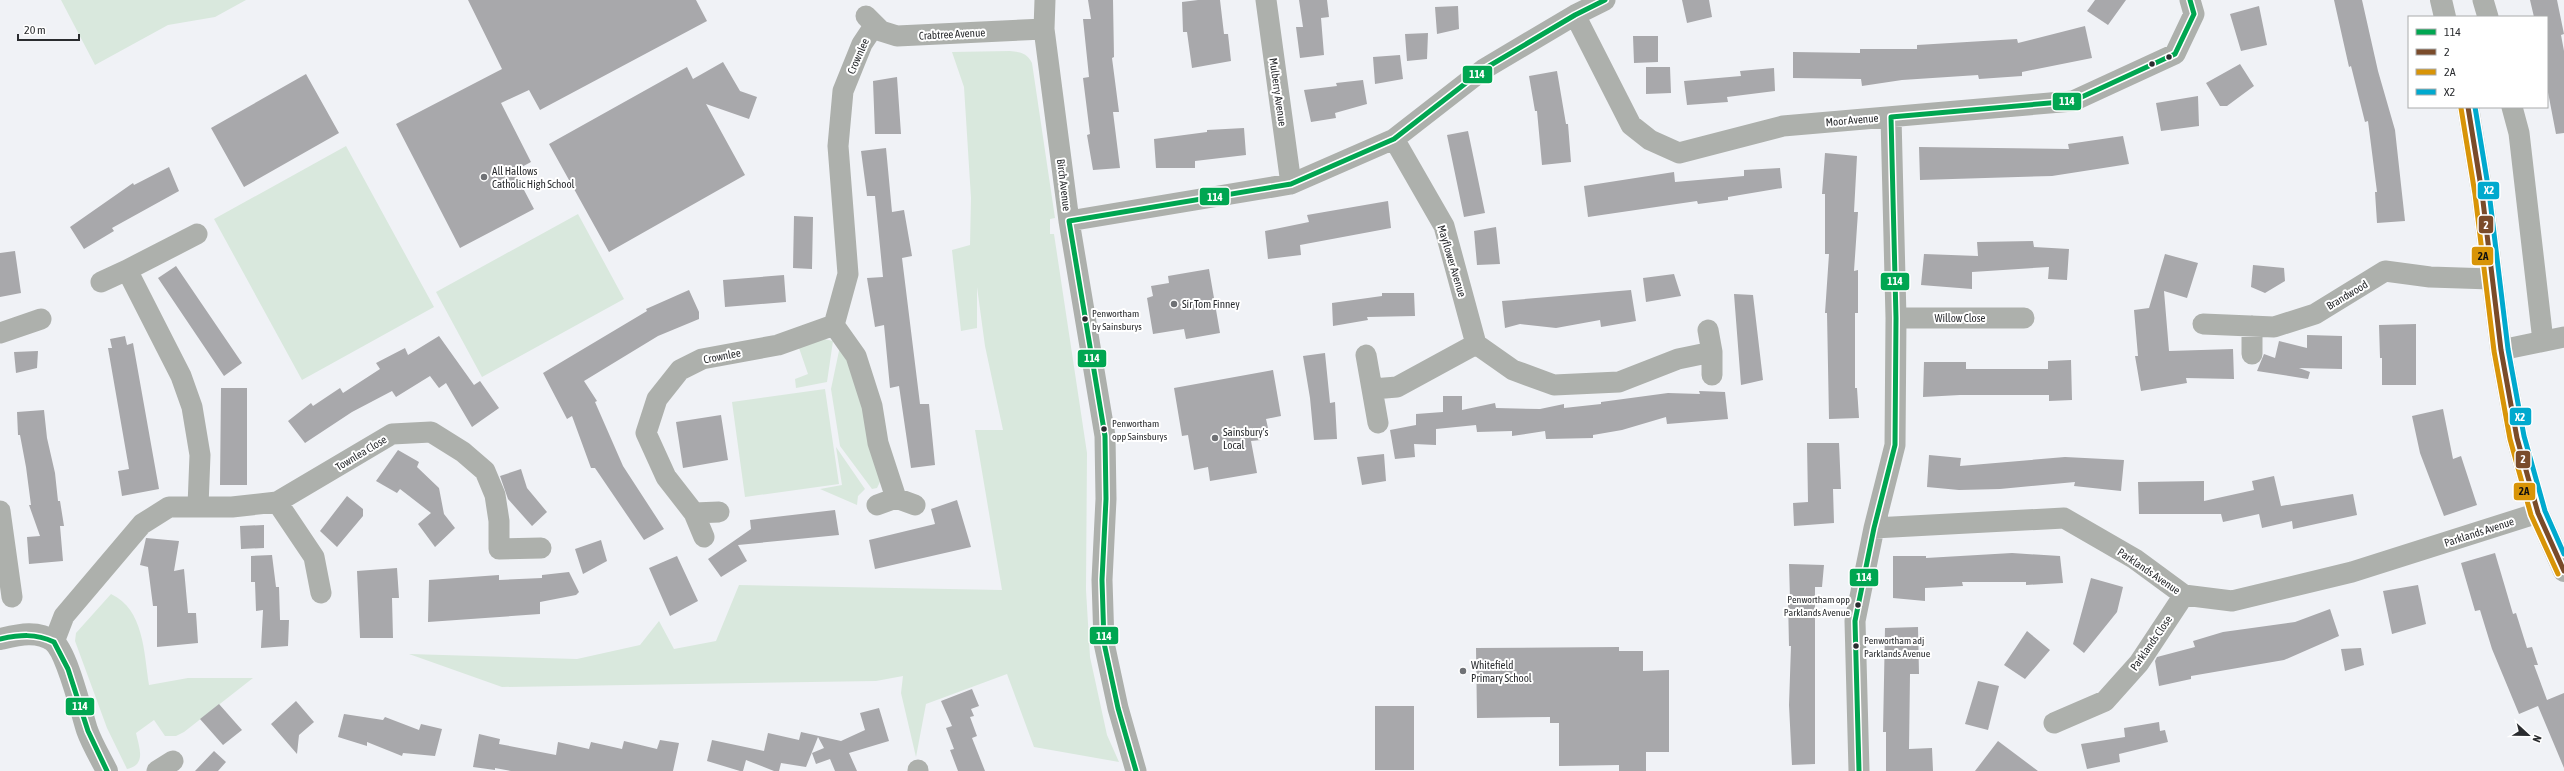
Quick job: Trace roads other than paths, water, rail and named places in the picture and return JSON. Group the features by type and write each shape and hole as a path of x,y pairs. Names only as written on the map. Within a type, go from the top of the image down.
{"street":[{"name":"Birch Avenue","path":"1045,0 1044,29 1069,221 1105,436 1106,499 1102,580 1104,644 1118,708 1136,771"},
{"name":"Mulberry Avenue","path":"1266,0 1291,184"},
{"path":"1069,221 1291,184 1394,140 1484,69 1575,15 1605,0"},
{"name":"Moor Avenue","path":"1575,15 1631,125 1629,142 1643,153 1659,156 1679,153 1783,126 2073,101 2175,54 2194,14 2190,0"},
{"path":"2441,0 2445,16"},
{"path":"2484,0 2488,16"},
{"name":"Crabtree Avenue","path":"870,21 881,31 897,36 1044,29"},
{"name":"Crownlee","path":"704,537 694,513 666,478 646,433 657,399 680,370 702,359 778,345 834,324 848,274 838,146 843,91 870,21"},
{"path":"2468,108 2482,193 2491,279 2501,350 2517,438 2538,513 2564,571"},
{"path":"2512,108 2519,133 2543,341"},
{"path":"1859,771 1855,621 1874,528 1895,445 1896,318 1891,117"},
{"name":"Mayflower Avenue","path":"1394,140 1444,226 1476,344"},
{"path":"101,282 197,234"},
{"path":"127,270 181,376 192,407 200,455 198,506"},
{"name":"Brandwood","path":"2203,324 2274,328 2315,314 2386,271 2430,277 2491,279"},
{"name":"Willow Close","path":"1896,318 2024,318"},
{"path":"0,333 41,319"},
{"path":"834,324 856,356 872,406 878,443 906,501 877,505"},
{"path":"2252,326 2252,354"},
{"path":"1708,330 1712,352 1712,376"},
{"path":"2501,350 2564,336"},
{"path":"1373,389 1397,387 1476,344 1513,370 1554,385 1619,382 1678,359 1712,352"},
{"path":"1366,355 1378,423"},
{"name":"Townlea Close","path":"54,642 64,616 142,524 169,507 232,507 277,502 392,434 431,432 463,452 485,471 494,495 499,521 499,549 541,548"},
{"path":"277,502 314,557 321,593"},
{"path":"0,511 12,597"},
{"path":"694,513 719,512"},
{"name":"Parklands Avenue","path":"1874,528 2064,518 2136,559 2184,595 2232,601 2352,572 2538,513"},
{"name":"Parklands Close","path":"2054,724 2105,701 2139,663 2184,595"},
{"path":"0,639 22,634 40,635 54,642 68,669 88,731 107,771"}],"place":[{"name":"All Hallows Catholic High School","path":"484,177"},
{"name":"Sir Tom Finney","path":"1174,304"},
{"name":"Penwortham by Sainsburys","path":"1085,319"},
{"name":"Penwortham opp Sainsburys","path":"1104,429"},
{"name":"Sainsbury's Local","path":"1215,438"},
{"name":"Penwortham opp Parklands Avenue","path":"1858,605"},
{"name":"Penwortham adj Parklands Avenue","path":"1856,646"},
{"name":"Whitefield Primary School","path":"1463,671"}]}
